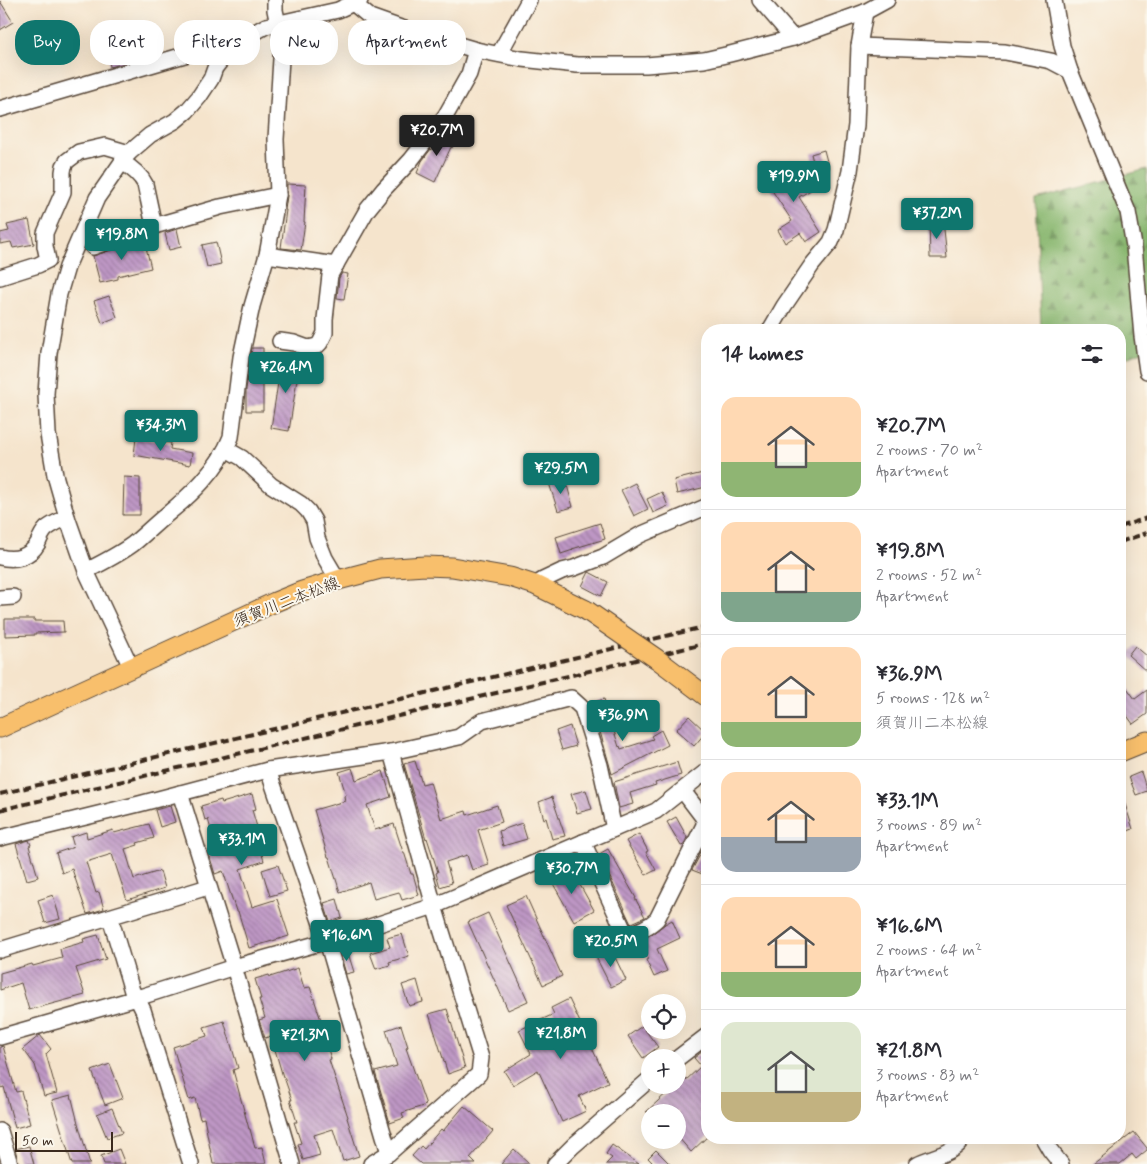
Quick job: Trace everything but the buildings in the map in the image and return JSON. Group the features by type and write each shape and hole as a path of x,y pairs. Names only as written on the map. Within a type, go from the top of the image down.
{"main road":[{"name":"須賀川二本松線","path":"0,728 302,591 380,569 425,566 462,568 510,577 535,585 586,610 657,659 701,693"},
{"path":"1126,750 1147,741"}],"street":[{"path":"275,0 277,20"},
{"path":"499,54 528,0"},
{"path":"760,0 793,38"},
{"path":"295,20 338,10 357,2 370,17 476,50 522,59 577,65 646,65 704,60 793,38 865,12 887,0"},
{"path":"1054,0 1062,46 1070,71 1128,212 1134,246 1147,371"},
{"path":"774,324 812,265 831,242 836,230 850,171 854,143 859,46 865,12"},
{"path":"859,46 1005,52 1050,61 1070,71"},
{"path":"280,341 308,348 317,346 320,343 325,333 330,276 367,210 384,188 411,160 446,115 469,74 476,50"},
{"path":"0,109 174,58"},
{"path":"131,667 86,571 55,475 48,434 46,394 49,353 59,294 67,267 97,198 126,158 150,135 175,121 200,97 218,65"},
{"path":"86,571 106,562 133,543 180,504 205,479 226,449 231,437 240,357 267,255 278,195 276,140 281,65"},
{"path":"0,278 38,266 48,260 45,233 63,192 64,166 78,152 106,146 114,148 126,158 145,184 154,226"},
{"path":"94,246 220,207 278,195"},
{"path":"267,255 336,265"},
{"path":"226,449 242,458 271,485 301,504 308,511 314,521 317,538 325,558 338,580"},
{"path":"535,585 562,571 603,557 640,535 701,509"},
{"path":"0,557 18,559 29,554 37,545 45,530 67,517"},
{"path":"0,838 268,770 391,752 459,737 482,721 570,698 582,708 600,765 614,829"},
{"path":"371,1164 389,1153 479,1074 481,1058 434,906 391,752"},
{"path":"268,770 327,941 389,1153"},
{"path":"0,1037 327,941 434,906 656,811 701,776"},
{"path":"683,791 701,815"},
{"path":"180,793 292,1164"},
{"path":"583,842 625,933 630,934 649,926 657,919 701,831"},
{"path":"0,950 208,887"},
{"path":"110,917 132,991 143,1010 190,1164"},
{"path":"686,1052 701,1040"},
{"path":"555,1164 641,1087"},
{"path":"0,1130 10,1164"},
{"path":"917,1164 959,1144"},
{"path":"1046,1144 1061,1164"}],"green space":[{"path":"1147,169 1147,349 1126,358 1126,324 1041,324 1036,199"}],"railway":[{"path":"1126,525 1147,518"},
{"path":"1126,540 1147,533"},
{"path":"0,794 701,628"},
{"path":"0,810 701,645"}]}
